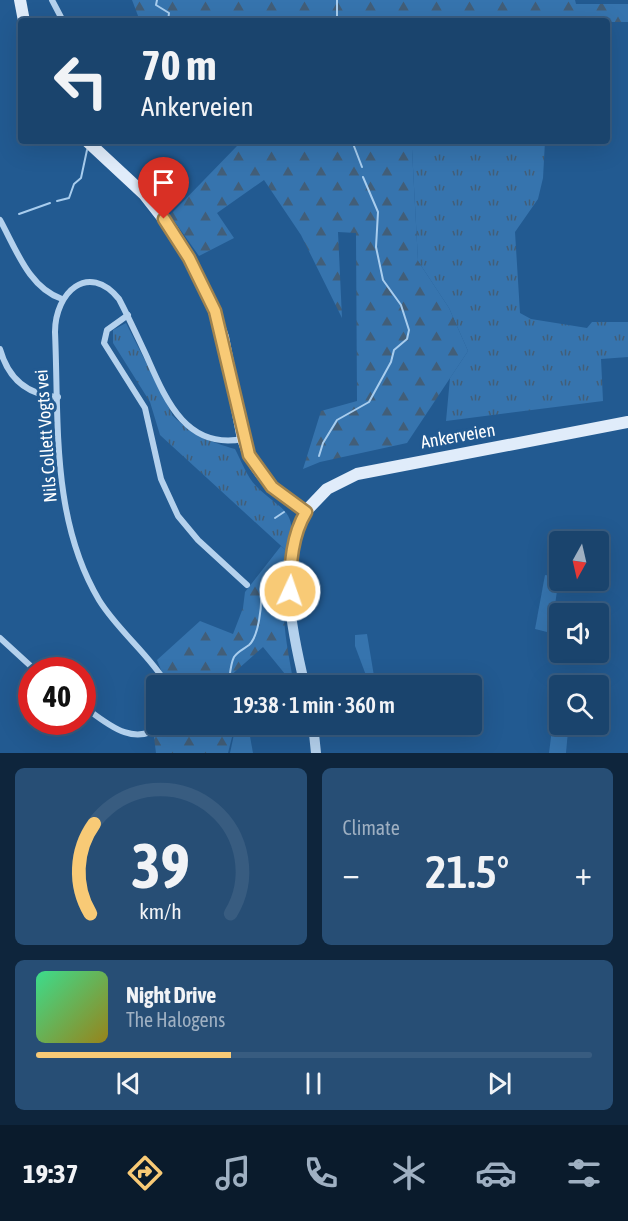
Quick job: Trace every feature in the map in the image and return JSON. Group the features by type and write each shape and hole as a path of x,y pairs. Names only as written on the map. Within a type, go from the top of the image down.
{"main road":[{"path":"20,0 23,18"},
{"path":"90,144 144,194 169,225 189,258 218,322 243,439 252,462 278,493 306,512"},
{"name":"Ankerveien","path":"306,512 327,489 357,474 628,422"}],"street":[{"path":"52,0 61,18"},
{"path":"0,220 38,286 48,294 62,299 72,288 81,284 99,284 115,294 128,315 168,403 180,418 208,437 223,441 243,439"},
{"name":"Nils Collett Vogts vei","path":"62,299 55,324 64,504 79,559 108,614 159,675"},
{"path":"128,315 106,330 104,343 145,408 166,494 188,530 247,585"},
{"path":"0,349 4,362 18,382 39,395 58,397"},
{"name":"Ankerveien","path":"303,675 291,621 291,570 296,537 306,512"},
{"path":"0,638 21,657"},
{"path":"96,714 128,734 146,734"},
{"path":"314,735 316,753"}],"green space":[{"path":"132,0 575,0 576,4 628,4 628,22 610,22 610,18 139,18"},
{"path":"236,144 443,144 412,150 418,261 449,308 468,351 407,443 320,462 303,469 321,411 357,401 356,233 338,232 342,318 301,235 264,180 217,213 234,238 199,256 170,215 237,146"},
{"path":"441,144 545,144 543,178 538,199 515,232 520,313 531,319 587,328 592,322 628,322 628,357 601,359 603,401 446,421 450,378 468,351 449,308 418,261 412,149"},
{"path":"126,323 173,416 202,437 235,449 253,482 287,513 292,528 291,555 160,435 150,402 113,343 113,330"},
{"path":"281,546 291,555 285,590 284,621 292,675 286,675 263,647 231,675 163,675 157,660 200,621 233,634 243,608 245,592"},
{"path":"545,575 549,576 549,591 557,591 555,603 549,603 549,632 535,629"},
{"path":"367,634 374,675 366,675 355,646 355,635"},
{"path":"156,735 232,735 228,753 156,753 154,737"},
{"path":"234,735 250,735 253,753 230,753"},
{"path":"551,735 568,735 566,753 549,753"}],"waterway":[{"path":"157,0 156,5 169,13 168,18"},
{"path":"337,0 337,18"},
{"path":"353,144 362,167"},
{"path":"57,201 69,198 74,184 81,178 87,150"},
{"path":"319,456 323,443 337,420 369,402 391,362 394,350 407,339 409,330 401,305 383,280 376,247 378,212 363,177"},
{"path":"19,214 50,203"},
{"path":"275,518 284,512"},
{"path":"230,675 234,657 249,645 255,635 260,612 261,591"}],"route":[{"path":"164,219 189,258 215,311 228,358 243,439 249,455 257,470 278,493 306,512 296,537 290,591"}]}
